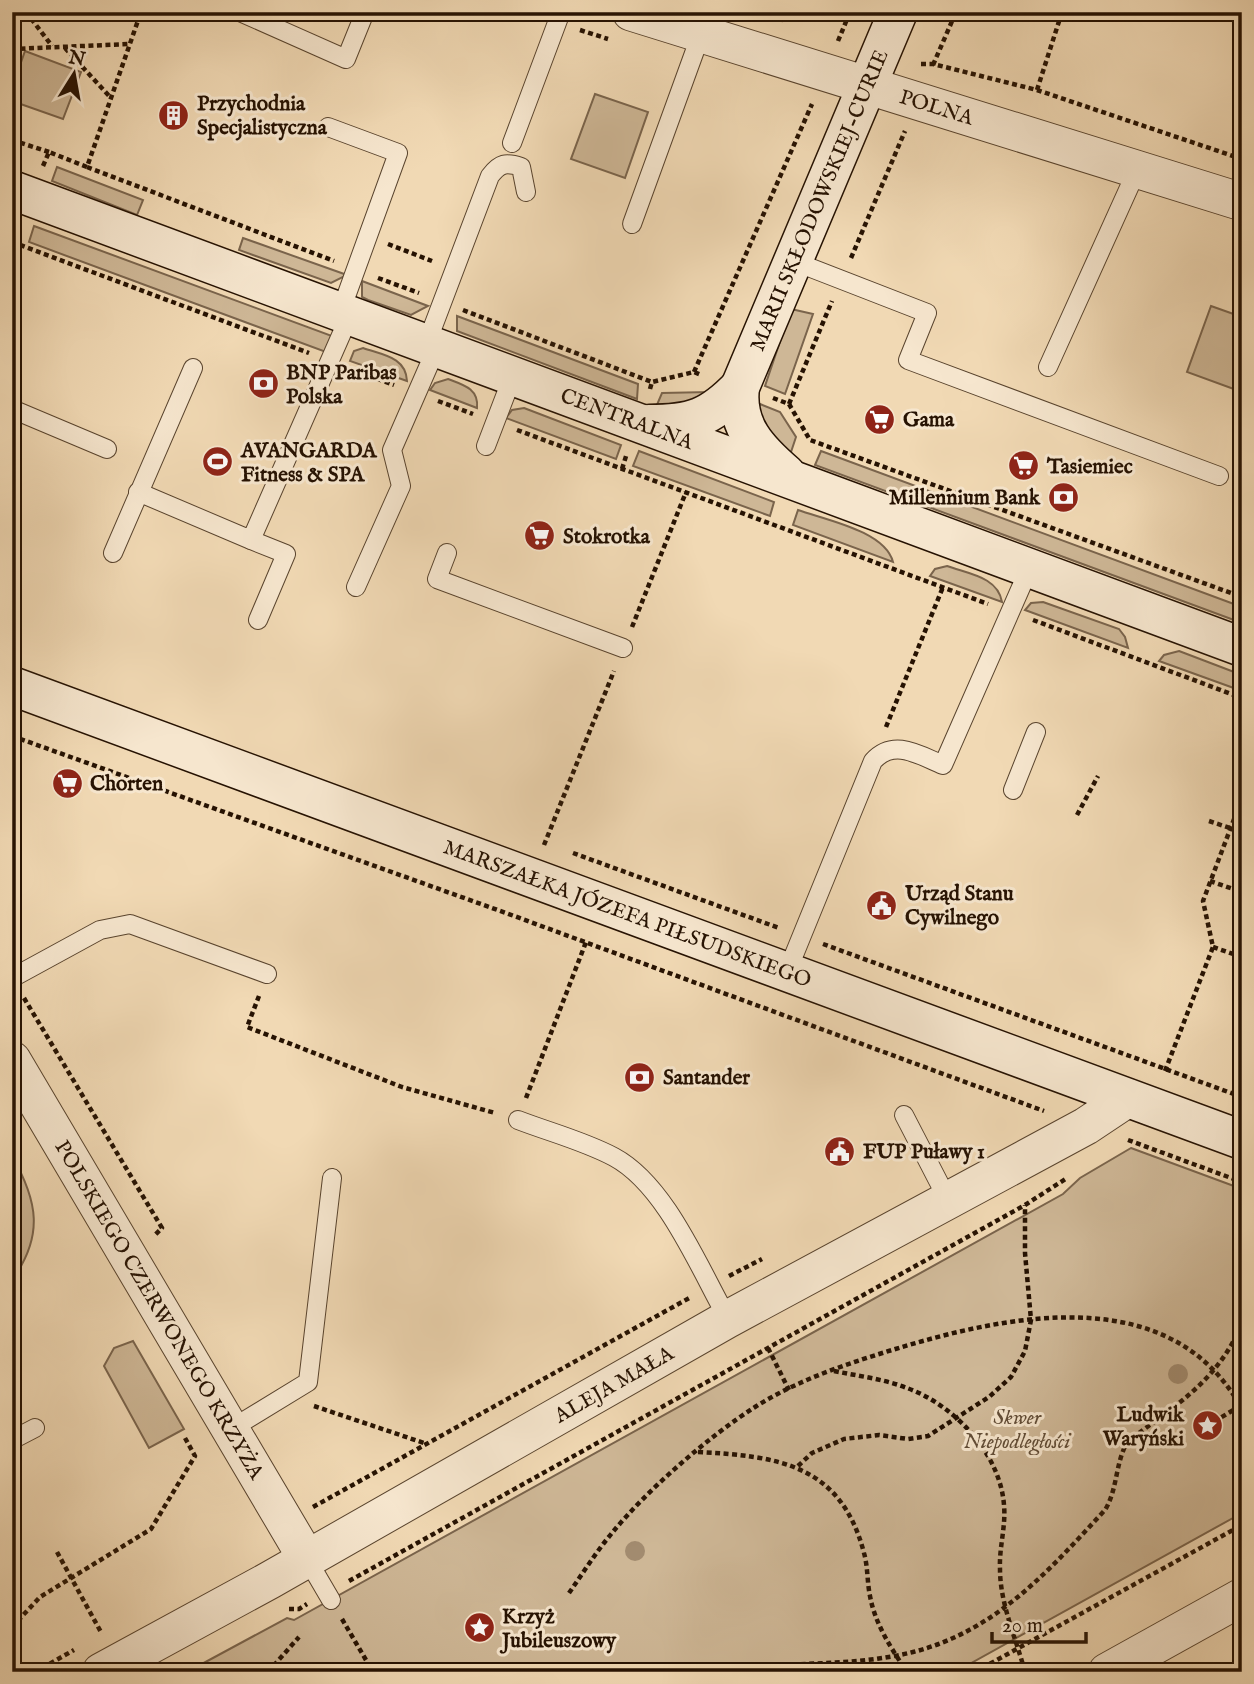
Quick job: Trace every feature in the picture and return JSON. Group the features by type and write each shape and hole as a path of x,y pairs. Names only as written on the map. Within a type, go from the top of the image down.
{"main road":[{"name":"MARII SKŁODOWSKIEJ-CURIE","path":"795,482 766,457 747,434 738,407 740,387 898,12"},
{"name":"CENTRALNA","path":"21,194 1242,647"},
{"name":"MARII SKŁODOWSKIEJ-CURIE","path":"638,425 690,423 719,409 740,387"},
{"name":"MARSZAŁKA JÓZEFA PIŁSUDSKIEGO","path":"12,687 787,972 1144,1090 1242,1140"}],"street":[{"name":"POLNA","path":"631,12 824,72 874,69 918,102 1242,202"},
{"name":"POLSKIEGO CZERWONEGO KRZYŻA","path":"12,1060 307,1559"},
{"name":"ALEJA MAŁA","path":"101,1672 307,1559 728,1319 1086,1126 1144,1090"},
{"path":"1107,1672 1242,1597"}],"lane":[{"path":"240,12 346,58 365,12"},
{"path":"512,143 561,12"},
{"path":"632,224 701,34"},
{"path":"251,540 330,361 368,236 398,153 328,127"},
{"path":"356,587 401,486 392,450 417,393 455,270 490,176 498,166 509,163 521,167 526,192"},
{"path":"1048,368 1137,170"},
{"path":"793,261 927,313 908,360 1220,476"},
{"path":"113,553 192,368"},
{"path":"486,446 512,377"},
{"path":"12,409 107,449"},
{"path":"138,492 286,554 258,620"},
{"path":"447,553 437,579 624,648"},
{"path":"787,972 873,761 890,748 902,748 943,765 1029,569"},
{"path":"1013,790 1036,732"},
{"path":"12,978 100,930 130,924 267,974"},
{"path":"904,1115 949,1202"},
{"path":"518,1120 614,1157 641,1177 668,1212 728,1319"},
{"path":"231,1430 308,1382 332,1178"},
{"path":"12,1440 35,1428"},
{"path":"307,1559 329,1597"}],"path":[{"path":"26,12 53,47"},
{"path":"12,140 87,167 141,12"},
{"path":"694,372 850,12"},
{"path":"789,404 956,12"},
{"path":"1037,90 1062,12"},
{"path":"1211,12 1242,22"},
{"path":"839,38 874,69 933,64 1037,90 1242,159"},
{"path":"12,49 130,44"},
{"path":"64,47 111,98"},
{"path":"21,194 49,152"},
{"path":"368,236 455,270"},
{"path":"12,242 1242,698"},
{"path":"622,469 652,382 694,372 789,404 810,440 1242,597"},
{"path":"516,917 686,492"},
{"path":"873,761 943,587"},
{"path":"12,736 1242,1182"},
{"path":"1077,815 1098,776"},
{"path":"1144,1090 1213,947 1203,901 1242,798"},
{"path":"1209,821 1230,828"},
{"path":"1210,881 1242,892"},
{"path":"267,974 247,1027 402,1087 518,1120 586,942"},
{"path":"1213,947 1242,957"},
{"path":"1116,1147 1127,1140"},
{"path":"285,1609 299,1609 329,1597 1025,1205 1071,1176"},
{"path":"798,1466 812,1453 844,1439 879,1435 908,1439 928,1436 957,1419 1011,1377 1025,1351 1031,1320 1025,1205"},
{"path":"569,1593 612,1532 658,1485 756,1406 832,1371 942,1335 1072,1315 1111,1320 1148,1329 1186,1348 1216,1371 1241,1408 1207,1426"},
{"path":"751,1672 766,1666 896,1656 945,1640 1006,1609 1055,1564 1105,1510 1110,1501 1120,1455 1128,1441 1216,1371 1230,1351 1242,1323"},
{"path":"768,1348 789,1390"},
{"path":"832,1371 906,1387 936,1402 972,1434 999,1479 1004,1503 1005,1531 999,1568 1006,1609 1025,1672"},
{"path":"287,1396 353,1421 427,1444"},
{"path":"12,1627 40,1597 151,1529 195,1456 185,1437"},
{"path":"698,1452 737,1454 798,1466 828,1488 850,1519 864,1553 877,1622 907,1672"},
{"path":"975,1672 1242,1525"},
{"path":"57,1552 102,1634"},
{"path":"329,1597 373,1672"},
{"path":"268,1672 299,1637"},
{"path":"1225,1672 1242,1662"}],"green space":[{"path":"25,51 81,72 63,119 12,101 12,88"},
{"path":"595,94 648,112 625,178 571,159"},
{"path":"57,167 143,200 137,215 52,181"},
{"path":"34,226 332,336 326,352 29,242"},
{"path":"243,238 347,275 331,283 239,250"},
{"path":"362,281 428,306 411,315 368,300 362,297"},
{"path":"1211,306 1242,317 1242,392 1187,372"},
{"path":"791,309 813,314 785,394 765,386"},
{"path":"457,316 638,384 637,399 457,331"},
{"path":"363,348 398,362 406,373 407,381 350,361 354,351"},
{"path":"448,379 473,392 477,408 430,390 435,383"},
{"path":"709,392 703,401 656,407 662,393"},
{"path":"760,404 780,412 796,437 791,452 775,448 757,413"},
{"path":"524,408 621,445 616,459 506,418 512,410"},
{"path":"639,451 774,502 770,516 633,466"},
{"path":"821,451 1242,607 1242,623 815,465"},
{"path":"798,510 867,535 888,551 893,562 793,525"},
{"path":"947,566 989,582 995,587 1002,602 930,576 935,569"},
{"path":"1043,602 1119,629 1128,648 1025,610 1031,603"},
{"path":"1179,651 1242,675 1242,691 1159,661 1164,655"},
{"name":"Skwer Niepodległości","path":"1131,1148 1242,1189 1242,1513 955,1672 187,1672 287,1618 294,1620 1063,1194 1080,1178"},
{"path":"12,1156 27,1188 34,1218 29,1248 12,1280"},
{"path":"133,1341 184,1429 149,1448 104,1366 114,1348"}],"place":[{"name":"Przychodnia Specjalistyczna","path":"174,115"},
{"name":"BNP Paribas Polska","path":"263,384"},
{"name":"Gama","path":"880,419"},
{"name":"AVANGARDA Fitness & SPA","path":"218,462"},
{"name":"Tasiemiec","path":"1024,466"},
{"name":"Millennium Bank","path":"1063,497"},
{"name":"Stokrotka","path":"540,536"},
{"name":"Chorten","path":"67,783"},
{"name":"Urząd Stanu Cywilnego","path":"882,905"},
{"name":"Santander","path":"640,1077"},
{"name":"FUP Puławy 1","path":"840,1151"},
{"name":"Ludwik Waryński","path":"1207,1426"},
{"name":"Krzyż Jubileuszowy","path":"479,1628"}]}
